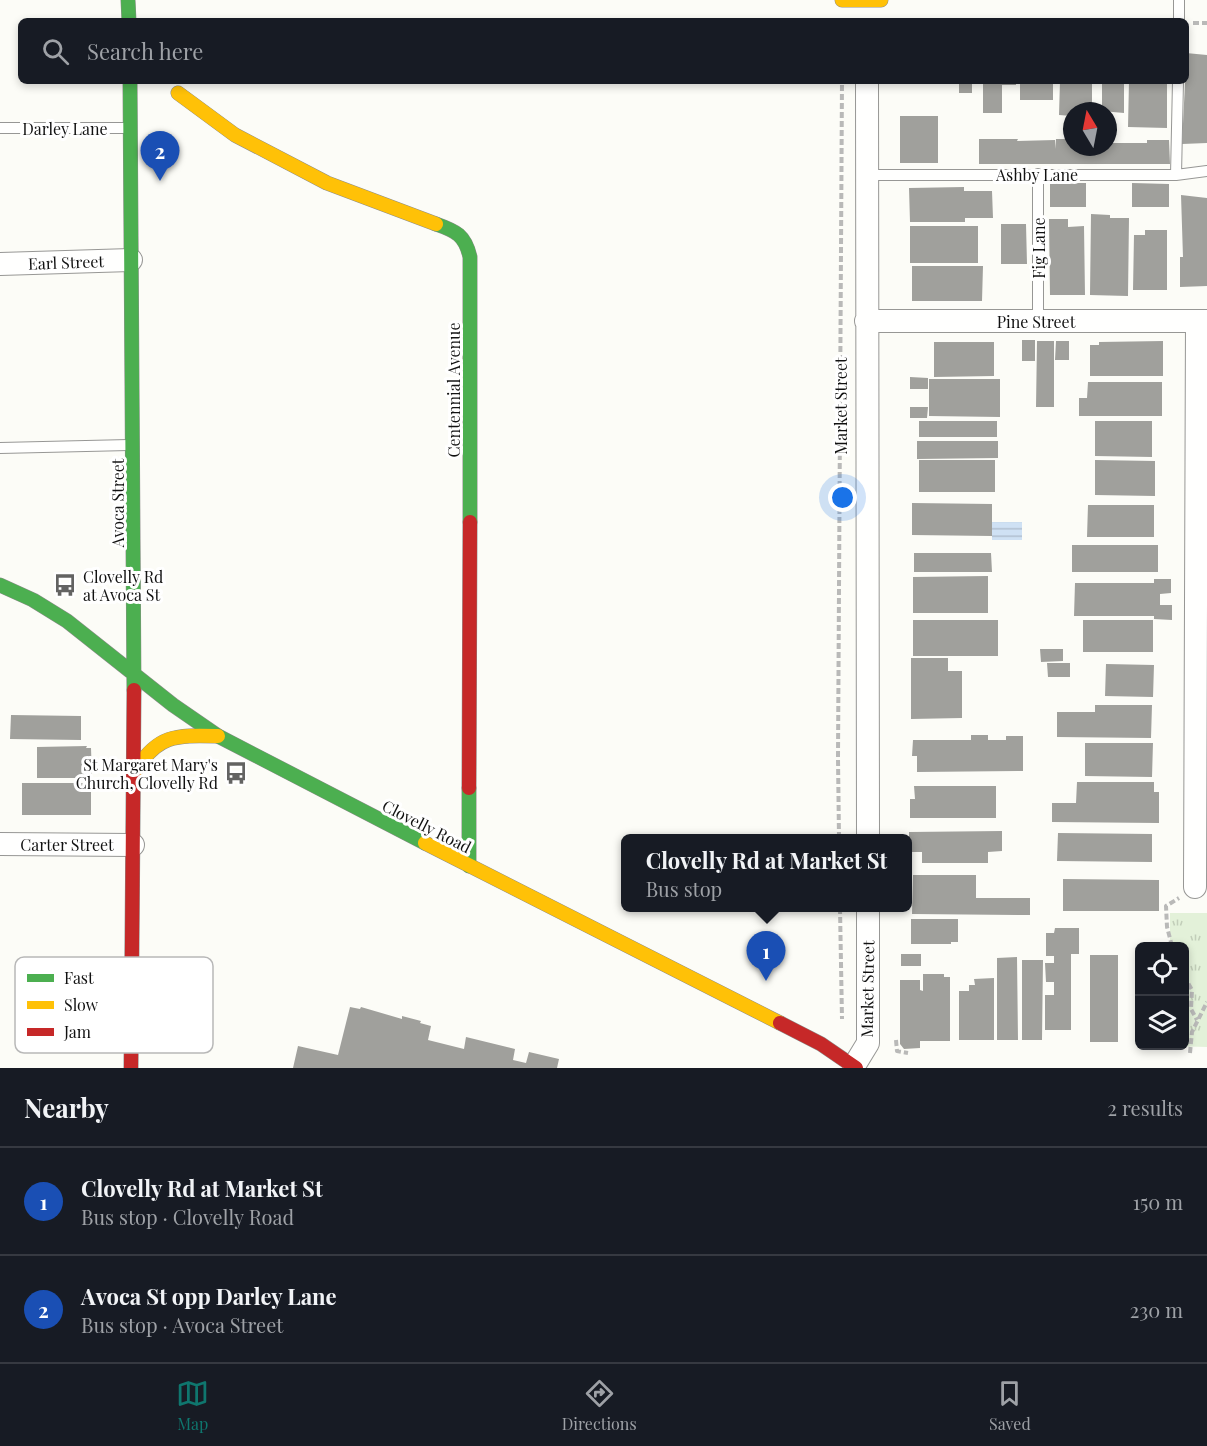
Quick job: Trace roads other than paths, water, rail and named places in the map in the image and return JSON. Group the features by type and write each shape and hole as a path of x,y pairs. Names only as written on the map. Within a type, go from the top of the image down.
{"street":[{"path":"128,0 129,18"},
{"path":"842,0 881,0"},
{"path":"867,0 867,18"},
{"name":"Avoca Street","path":"130,84 134,673 132,957"},
{"name":"Market Street","path":"867,84 868,834"},
{"name":"Centennial Avenue","path":"178,93 235,135 327,183 458,232 468,248 470,256 469,866"},
{"name":"Earl Street","path":"0,264 131,260"},
{"name":"Pine Street","path":"866,321 1202,321"},
{"path":"1195,887 1202,321"},
{"name":"Clovelly Road","path":"0,585 33,600 67,621 173,705 218,736 798,1032 855,1067"},
{"path":"134,773 142,757 166,739 178,736 218,736"},
{"name":"Carter Street","path":"0,844 133,845"},
{"name":"Market Street","path":"855,1067 867,1043 868,912"},
{"name":"Avoca Street","path":"131,1053 131,1068"}],"lane":[{"path":"1179,0 1179,18"},
{"path":"1176,175 1178,84"},
{"name":"Darley Lane","path":"0,128 131,128"},
{"name":"Ashby Lane","path":"867,175 1176,175 1207,171"},
{"name":"Fig Lane","path":"1038,174 1038,322"},
{"path":"0,448 133,445"}],"water":[{"path":"992,522 1022,522 1022,540 992,540"}],"place":[{"name":"Avoca St opp Darley Lane","path":"160,181"},
{"name":"Clovelly Rd at Avoca St","path":"65,585"},
{"name":"St Margaret Mary's Church, Clovelly Rd","path":"236,773"},
{"name":"Clovelly Rd at Market St","path":"766,981"}]}
